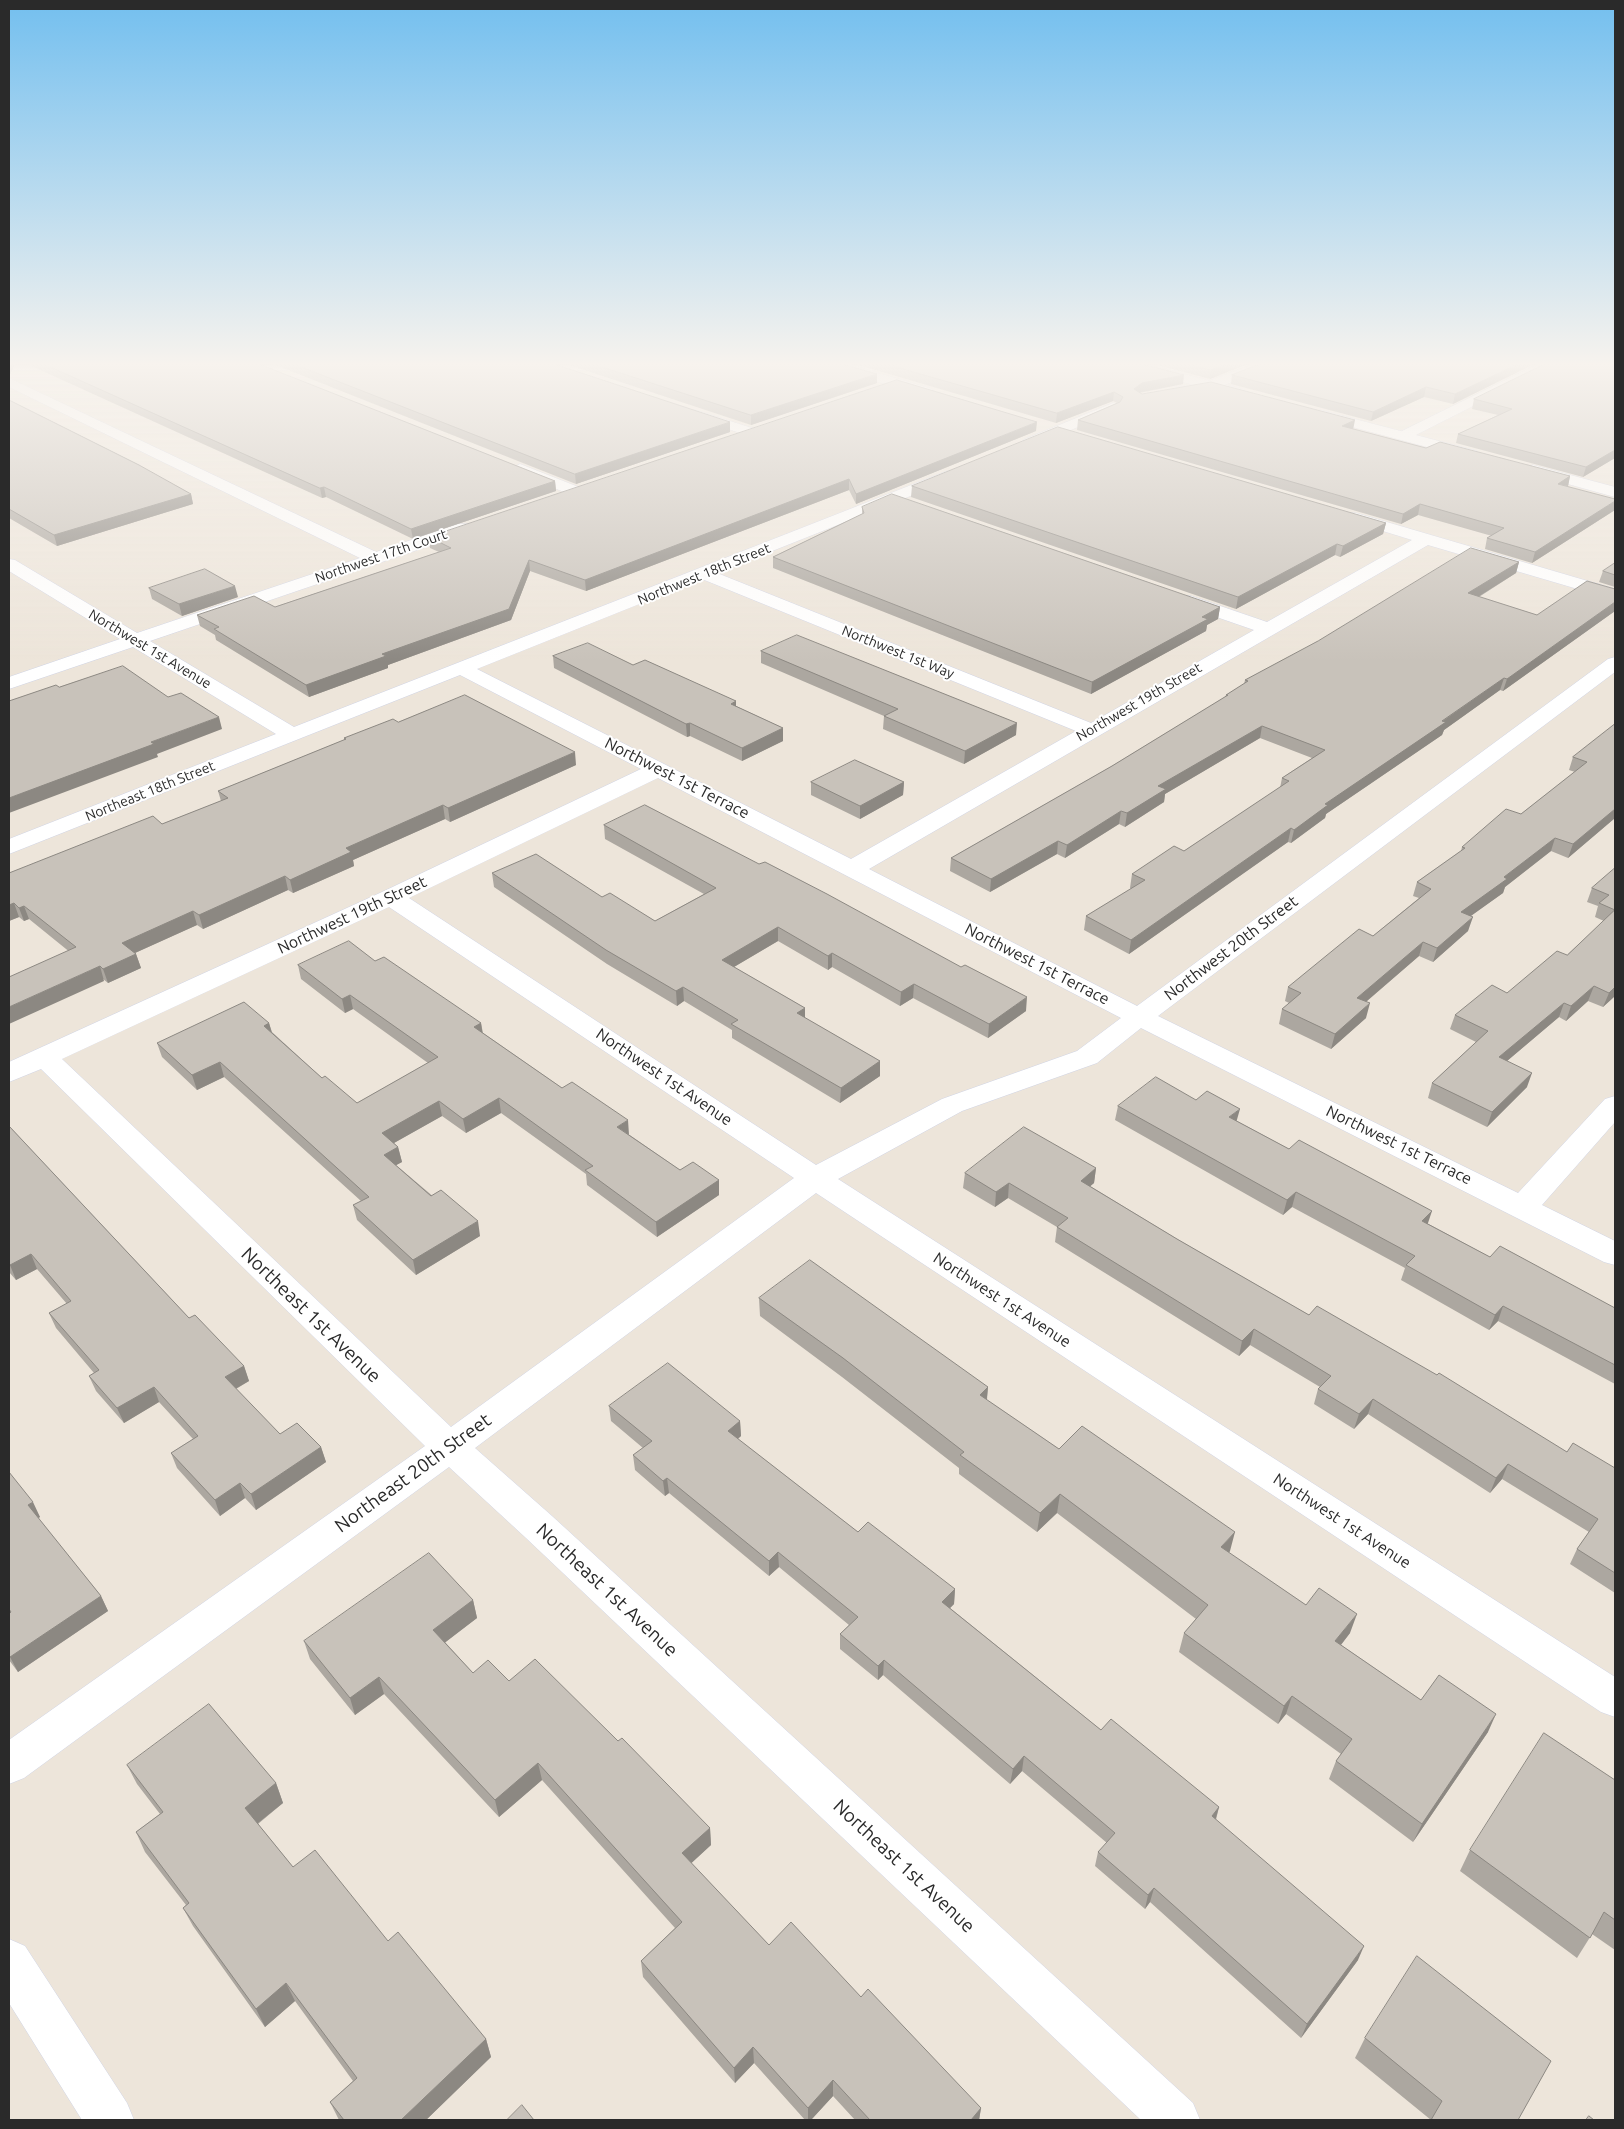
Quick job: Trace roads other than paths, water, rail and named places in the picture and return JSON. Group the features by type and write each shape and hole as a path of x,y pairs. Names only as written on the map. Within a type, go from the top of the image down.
{"street":[{"path":"178,463 375,558"},
{"path":"507,463 575,491"},
{"path":"1519,466 1615,492"},
{"name":"Northwest 18th Street","path":"292,735 704,574 967,468"},
{"path":"548,500 594,485"},
{"path":"893,498 916,506"},
{"path":"1332,510 1615,595"},
{"name":"Northwest 17th Court","path":"9,683 484,522"},
{"name":"Northwest 19th Street","path":"853,868 1427,538"},
{"name":"Northwest 1st Avenue","path":"9,564 292,735"},
{"name":"Northwest 1st Way","path":"704,574 1091,730"},
{"path":"1166,593 1268,628"},
{"name":"Northwest 20th Street","path":"815,1178 952,1105 1087,1057 1139,1016 1615,663"},
{"name":"Northwest 1st Terrace","path":"461,668 1139,1016 1523,1206 1615,1254"},
{"name":"Northeast 18th Street","path":"9,847 292,735"},
{"name":"Northwest 19th Street","path":"9,1073 392,897 659,770"},
{"name":"Northwest 1st Avenue","path":"392,897 815,1178 1615,1698"},
{"name":"Northeast 1st Avenue","path":"43,1056 450,1448 540,1527 1176,2120"},
{"path":"1523,1206 1615,1105"},
{"name":"Northeast 20th Street","path":"9,1764 450,1448 815,1178"},
{"path":"9,1962 110,2120"}]}
